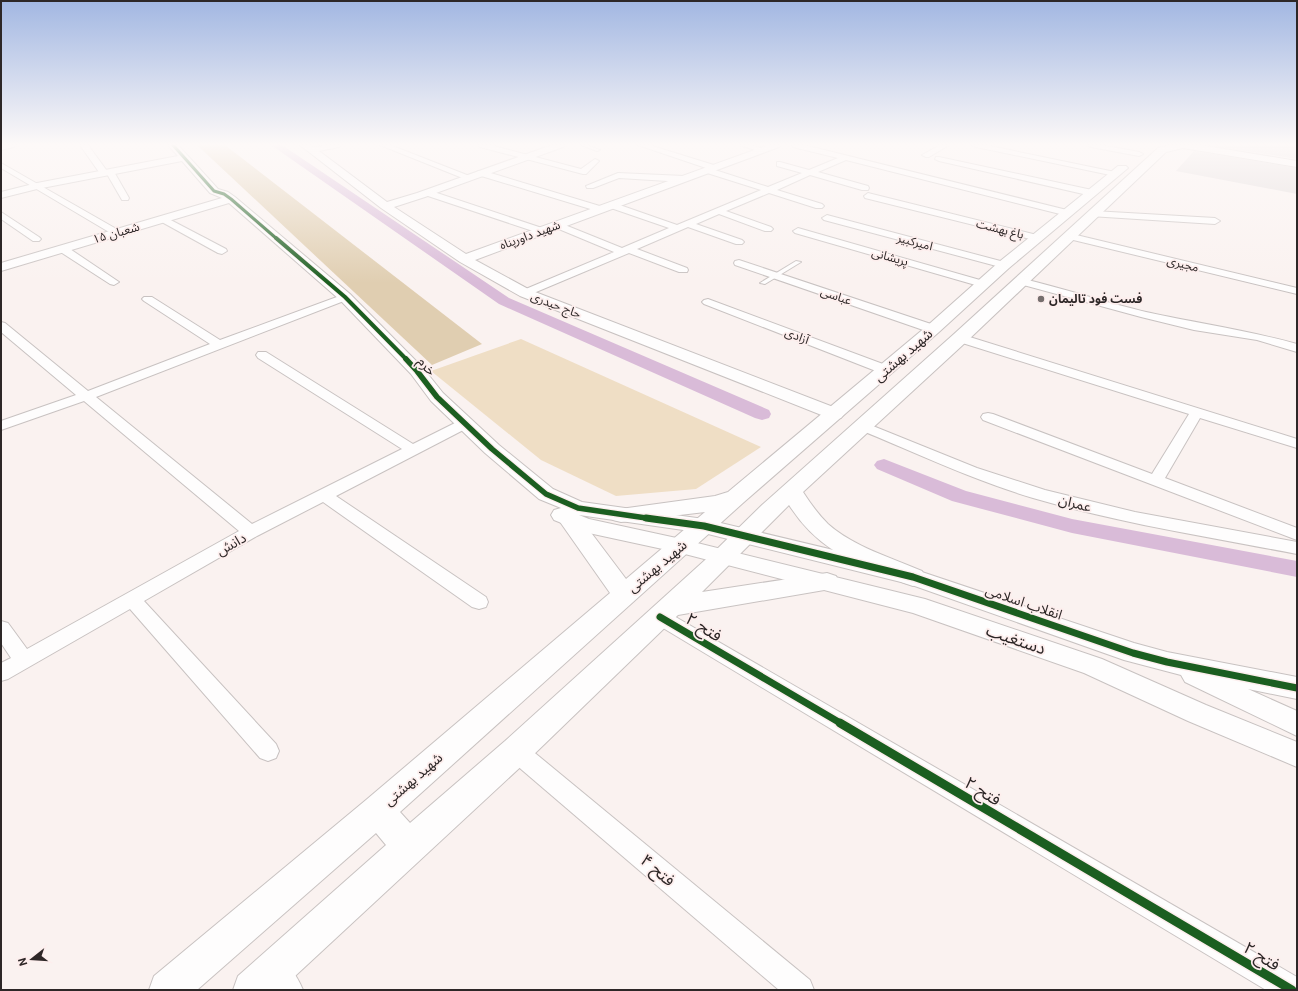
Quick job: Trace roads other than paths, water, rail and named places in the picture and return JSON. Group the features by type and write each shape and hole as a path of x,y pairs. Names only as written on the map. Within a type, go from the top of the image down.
{"main road":[{"name":"شهید بهشتی","path":"168,990 736,497 886,370 983,284 1012,273 1068,236 1102,191"},
{"name":"شهید بهشتی","path":"252,990 282,980 409,846 516,751 723,557 791,491 960,338 1038,238 1068,213 1093,203 1108,191"},
{"path":"791,491 800,506 814,523 831,538 853,551 913,577"},
{"path":"621,515 714,503 736,497"},
{"path":"569,519 624,594"},
{"path":"665,611 827,582"},
{"path":"376,811 409,846"}],"street":[{"path":"1,195 16,191"},
{"path":"46,191 116,233"},
{"path":"120,191 125,198"},
{"name":"خرم","path":"221,191 226,192 345,298 417,371 437,397 492,449 534,497 569,519 584,525 723,557"},
{"name":"حاج حیدری","path":"366,191 464,259 525,293 835,414"},
{"path":"385,206 432,191"},
{"path":"541,191 600,209"},
{"name":"شهید داورپناه","path":"464,259 650,191"},
{"path":"525,293 765,191"},
{"path":"772,191 819,206"},
{"name":"باغ بهشت","path":"864,191 1038,238"},
{"path":"982,191 1068,213"},
{"path":"1052,191 1093,203 1215,221"},
{"name":"۱۵ شعبان","path":"1,267 163,219 226,192"},
{"path":"428,193 542,231"},
{"path":"611,205 677,228"},
{"path":"718,211 768,229"},
{"path":"1,215 36,239"},
{"name":"امیرکبیر","path":"827,218 1012,273 1141,314 1259,338 1297,348"},
{"path":"163,219 222,251"},
{"path":"687,224 739,242"},
{"path":"557,225 683,270"},
{"name":"پریشانی","path":"798,231 983,284"},
{"name":"مجیری","path":"1068,236 1297,291"},
{"path":"63,249 114,282"},
{"name":"عباسی","path":"739,263 933,329"},
{"path":"1,426 86,396 345,298"},
{"path":"148,299 219,345"},
{"name":"آزادی","path":"708,302 886,370"},
{"path":"1,326 251,532"},
{"path":"960,338 1297,444"},
{"path":"262,355 413,450"},
{"path":"1156,480 1197,412"},
{"path":"988,417 1297,534"},
{"name":"دانش","path":"1,673 251,532 466,423"},
{"name":"عمران","path":"863,426 964,468 1038,493 1116,514 1297,548"},
{"name":"خرم","path":"492,449 546,494 578,508 704,526 744,536"},
{"path":"324,495 479,602"},
{"name":"انقلاب اسلامی","path":"744,536 913,577 1133,653 1167,662 1297,688"},
{"name":"دستغیب","path":"723,557 917,605 1093,666 1197,713 1297,755"},
{"path":"132,599 268,751"},
{"name":"فتح ۲","path":"665,611 1292,990"},
{"path":"1,628 24,660"},
{"path":"1167,662 1297,724"},
{"name":"فتح ۴","path":"516,751 800,990"}],"lane":[{"path":"763,283 798,262"}],"waterway":[{"path":"344,191 504,301 762,414"},
{"path":"884,465 959,496 1072,526 1297,569"}],"place":[{"name":"فست فود تالیمان","path":"1041,299"}]}
